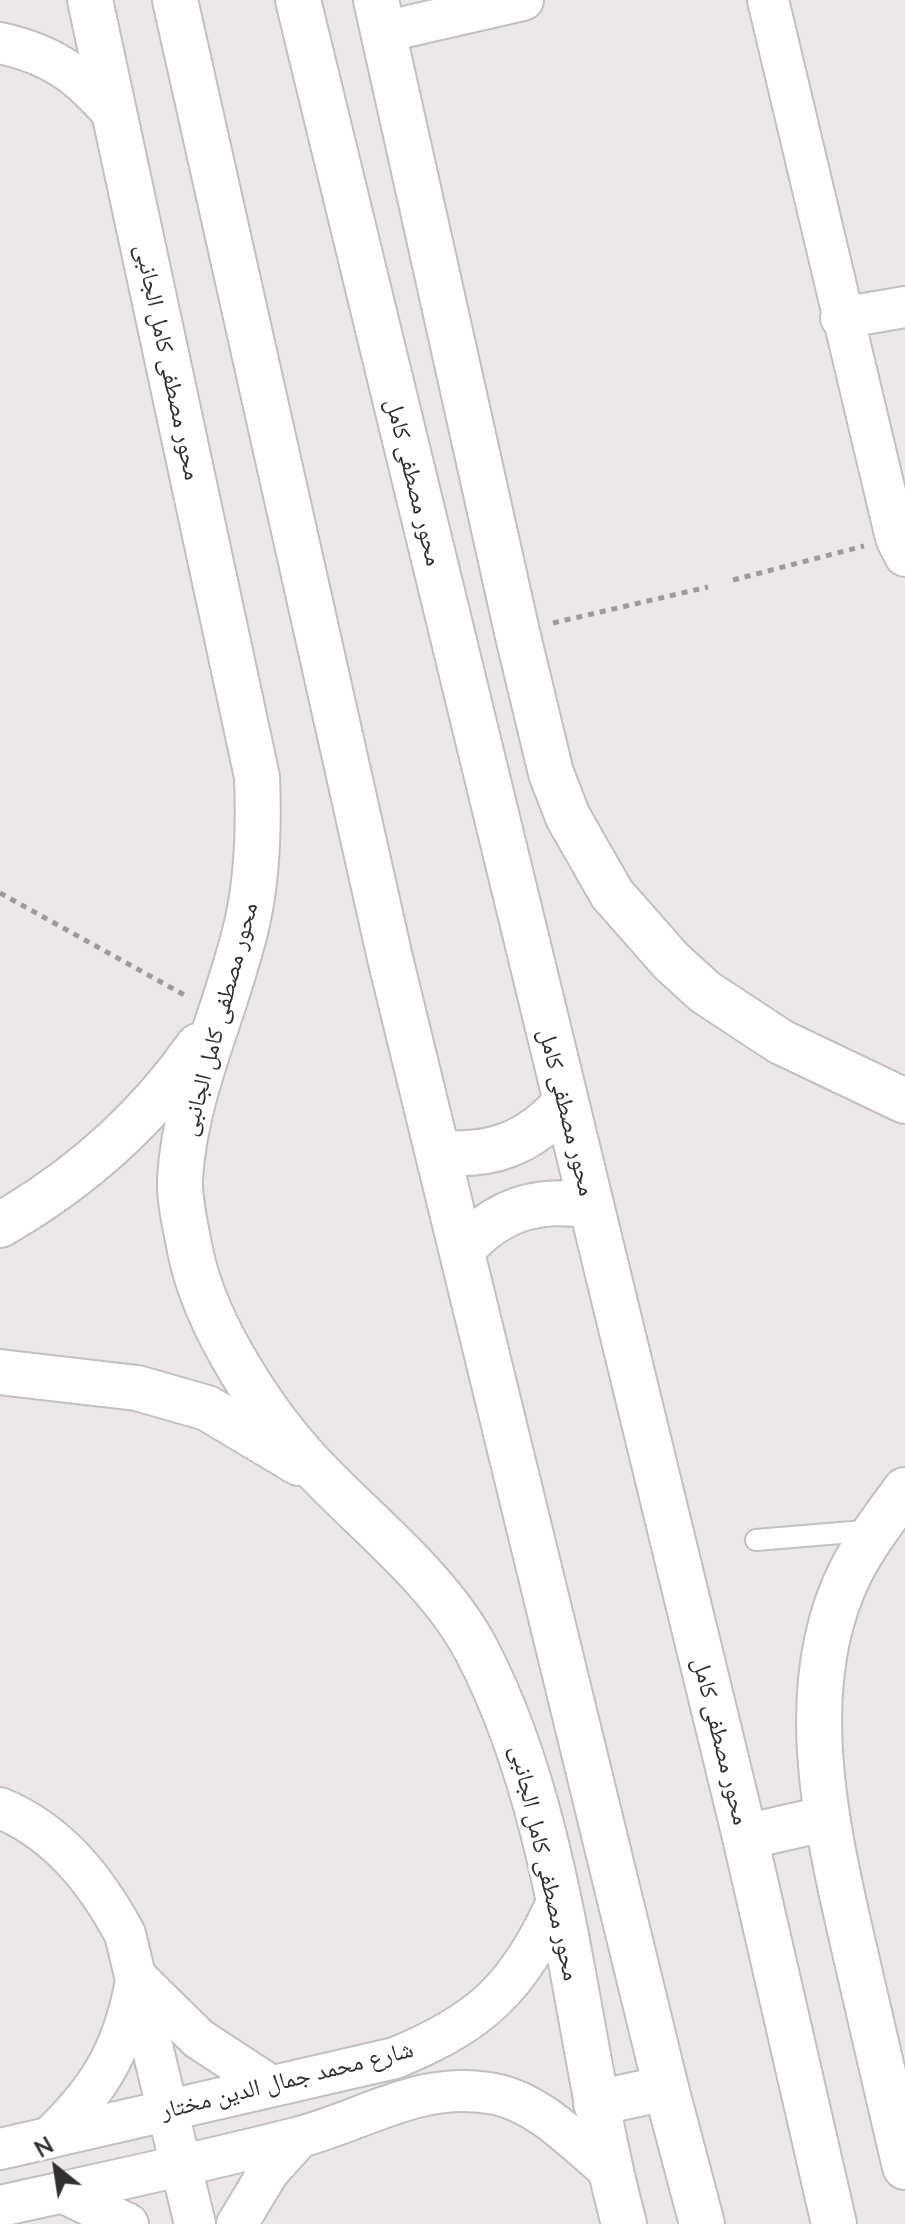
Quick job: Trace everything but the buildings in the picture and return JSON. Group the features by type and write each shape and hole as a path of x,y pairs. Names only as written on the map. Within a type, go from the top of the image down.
{"main road":[{"name":"محور مصطفى كامل الجانبى","path":"90,0 257,777 259,826 256,875 247,923 191,1106 180,1182 190,1253 212,1321 251,1385 321,1476 417,1572 474,1645 522,1751 557,1902 610,2171 624,2224"},
{"path":"175,0 387,943 464,1248 666,2088 702,2224"},
{"name":"محور مصطفى كامل","path":"298,0 745,1837 834,2224"},
{"path":"379,16 551,773 588,857 612,894 671,961 742,1019 900,1103"},
{"path":"0,1225 45,1199 102,1156 170,1087 220,1014"},
{"path":"439,1152 463,1155 509,1147 549,1121 565,1103"},
{"path":"464,1248 477,1233 511,1211 550,1201 590,1206"},
{"path":"0,1372 137,1388 207,1408 321,1476"},
{"path":"905,1490 850,1573 824,1665 820,1742 824,1819 905,2167"},
{"path":"745,1837 824,1819"},
{"path":"596,2103 666,2088"}],"street":[{"path":"379,16 523,0"},
{"path":"768,0 841,318 900,547"},
{"path":"0,43 46,56 85,81 115,116"},
{"path":"841,318 905,307"},
{"path":"0,1808 38,1829 89,1876 125,1934 195,2224"},
{"name":"شارع محمد جمال الدين مختار","path":"0,2149 395,2058 440,2039 479,2014 512,1982 538,1944 557,1902"},
{"path":"137,1978 199,2039 271,2086"},
{"path":"49,2138 83,2105 110,2067 128,2024 137,1978"},
{"name":"شارع محمد جمال الدين مختار","path":"0,2206 300,2137 410,2096 495,2094 544,2117 610,2171"},
{"path":"237,2224 269,2171 300,2137"},
{"path":"62,2192 128,2224"}],"lane":[{"path":"756,1540 876,1530"}],"path":[{"path":"733,580 900,547"},
{"path":"517,632 708,587"},
{"path":"0,893 220,1014"}]}
